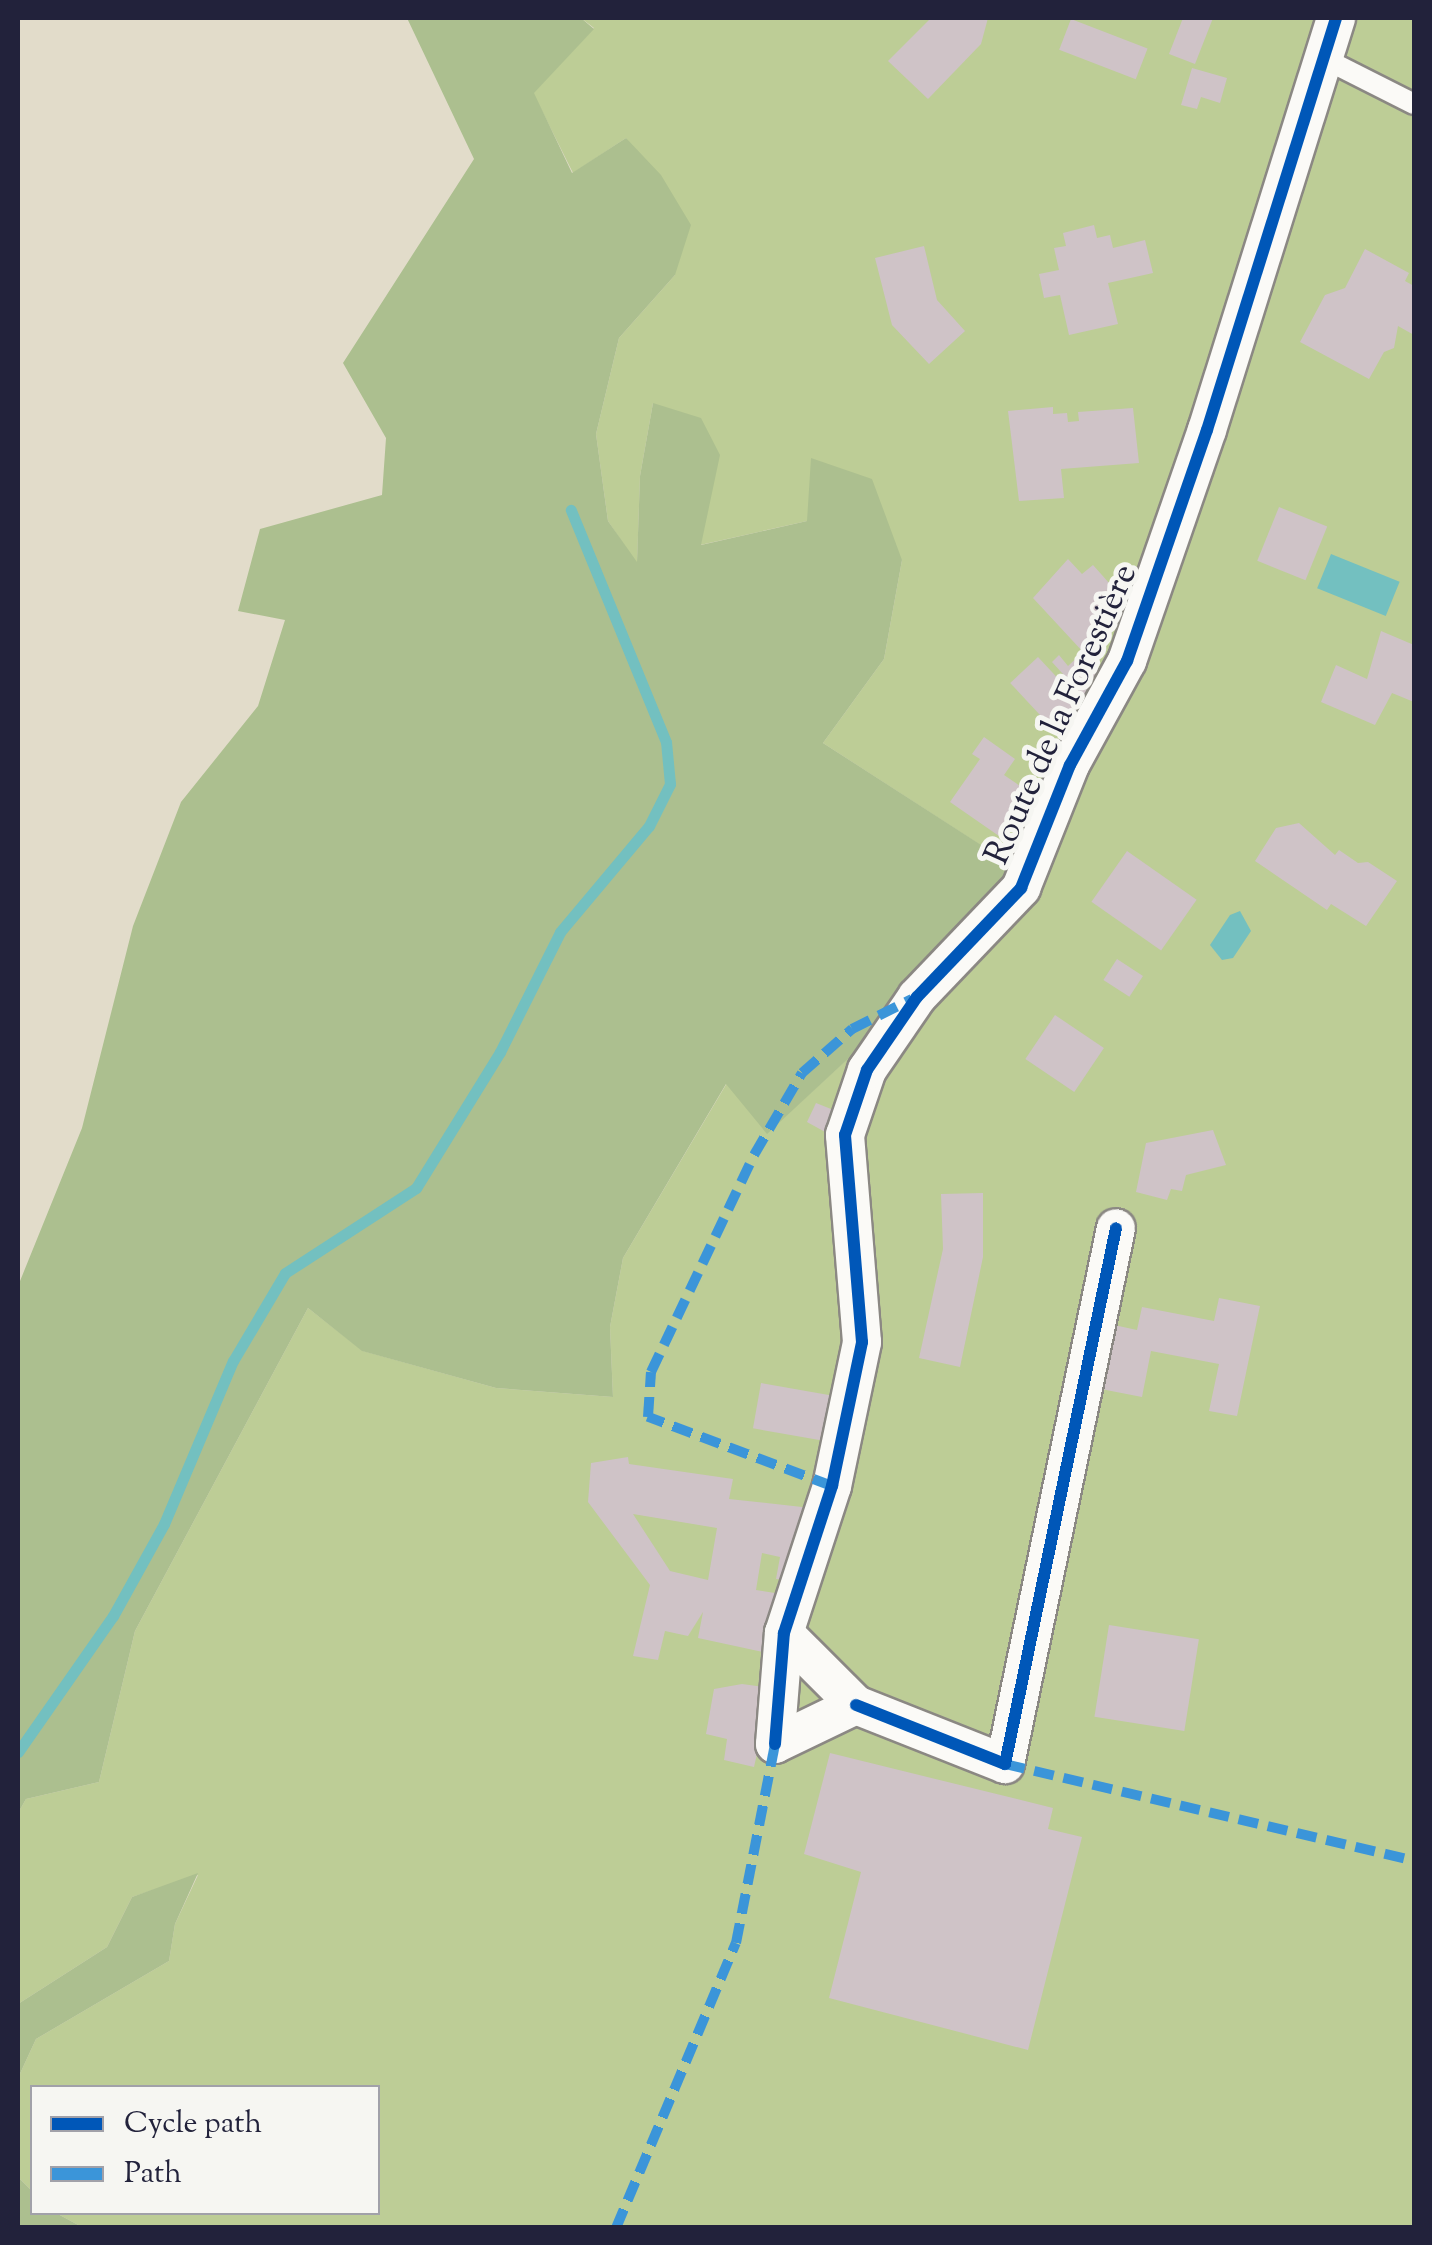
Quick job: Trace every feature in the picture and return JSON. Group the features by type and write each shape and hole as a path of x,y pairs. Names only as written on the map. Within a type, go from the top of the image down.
{"street":[{"name":"Route de la Forestière","path":"856,1705 775,1744 784,1634 832,1486 862,1342 845,1136 867,1070 916,997 1021,888 1070,765 1127,661 1208,430 1336,18"},
{"path":"784,1634 856,1705 1004,1764 1116,1228"}],"lane":[{"path":"1323,58 1414,104"}],"green space":[{"path":"407,18 581,18 594,29 534,93 572,173 626,138 661,175 691,225 675,275 619,338 596,434 608,521 637,562 640,476 653,403 701,418 720,455 701,545 807,521 811,458 872,479 902,560 884,659 823,743 1020,870 892,1018 767,1134 726,1084 623,1258 610,1327 613,1397 496,1388 362,1351 308,1308 135,1631 99,1782 26,1799 18,1813 18,1286 82,1128 133,926 181,802 258,706 285,620 238,611 260,529 382,495 386,438 343,363 474,159"},
{"path":"581,18 1414,18 1414,2227 82,2227 60,2215 380,2215 380,2085 30,2085 30,2189 18,2177 18,2078 36,2039 169,1961 175,1924 198,1875 132,1897 107,1947 18,2004 18,1813 26,1799 99,1782 135,1631 308,1308 363,1351 496,1388 613,1397 610,1327 623,1258 727,1083 767,1133 892,1018 1019,870 823,743 884,659 902,560 807,521 700,545 653,403 640,476 637,564 608,521 596,434 619,338 675,275 626,138 573,173 533,93 594,28"},
{"path":"198,1873 175,1924 169,1961 36,2039 18,2078 18,2004 107,1947 132,1897"},
{"path":"18,2177 30,2189 30,2215 60,2215 82,2227 18,2227"}],"water":[{"path":"1331,554 1400,582 1386,616 1317,588"},
{"path":"1240,911 1251,931 1233,958 1222,960 1210,945 1230,915"}],"building":[{"path":"931,18 988,18 981,44 928,99 888,61"},
{"path":"1183,18 1213,18 1195,64 1169,54"},
{"path":"1071,19 1148,48 1136,79 1059,50"},
{"path":"1192,68 1227,78 1220,103 1201,97 1197,109 1181,105"},
{"path":"1094,225 1097,238 1110,235 1113,248 1145,240 1153,273 1108,283 1118,324 1069,335 1060,295 1044,298 1039,274 1059,270 1054,248 1066,246 1063,233"},
{"path":"924,246 937,300 965,331 929,364 892,325 875,258"},
{"path":"1365,249 1409,273 1405,281 1414,286 1414,335 1398,326 1394,348 1384,352 1369,379 1300,342 1325,295 1345,288"},
{"path":"1053,407 1053,414 1067,413 1068,422 1079,421 1078,412 1133,408 1139,463 1061,469 1064,498 1019,501 1008,411"},
{"path":"1279,507 1327,526 1305,580 1257,561"},
{"path":"1068,559 1082,574 1093,565 1118,593 1107,604 1122,620 1084,653 1033,598"},
{"path":"1381,631 1414,645 1414,702 1392,693 1375,725 1321,702 1336,665 1367,679"},
{"path":"1083,652 1104,675 1083,696 1052,662 1059,655 1068,666"},
{"path":"1038,657 1084,707 1057,733 1010,683"},
{"path":"984,737 1015,759 1004,775 1029,792 999,836 950,802 980,759 972,754"},
{"path":"1299,823 1335,855 1339,850 1358,863 1368,862 1397,881 1366,926 1331,904 1327,910 1255,861 1276,828"},
{"path":"1127,851 1197,900 1161,951 1091,902"},
{"path":"1117,959 1143,976 1129,997 1103,980"},
{"path":"1055,1015 1104,1048 1074,1092 1025,1059"},
{"path":"816,1103 836,1111 836,1138 807,1122"},
{"path":"1213,1130 1226,1165 1186,1175 1182,1191 1171,1189 1167,1200 1136,1192 1146,1143"},
{"path":"983,1193 983,1257 960,1367 919,1358 943,1249 941,1194"},
{"path":"1219,1298 1260,1306 1237,1416 1209,1411 1219,1364 1151,1351 1142,1397 1101,1389 1114,1325 1137,1330 1142,1307 1214,1321"},
{"path":"761,1383 836,1396 828,1441 753,1428"},
{"path":"628,1457 629,1464 733,1479 729,1499 811,1508 785,1580 776,1579 780,1557 762,1553 756,1590 775,1593 767,1653 698,1638 703,1612 688,1636 665,1631 658,1660 633,1656 650,1585 588,1502 591,1463","holes":["633,1514 717,1528 708,1580 670,1571"]},
{"path":"1109,1625 1199,1639 1184,1731 1094,1717"},
{"path":"742,1684 772,1688 754,1767 724,1760 727,1739 706,1734 714,1689"},
{"path":"830,1753 1053,1808 1048,1829 1082,1837 1028,2050 829,1998 861,1872 804,1854"}],"waterway":[{"path":"18,1752 113,1616 164,1524 233,1361 285,1273 416,1188 500,1052 560,932 649,826 670,784 666,742 571,510"}],"marked path":[{"path":"832,1486 648,1417 651,1372 754,1155 802,1073 852,1029 912,999"},
{"path":"616,2228 736,1943 775,1744"},
{"path":"1005,1764 1414,1861"}],"cycle path":[{"path":"775,1744 784,1633 832,1486 862,1342 845,1135 867,1070 917,997 1021,888 1070,765 1127,661 1207,430 1336,18"},
{"path":"856,1705 1005,1764 1116,1228"}]}
